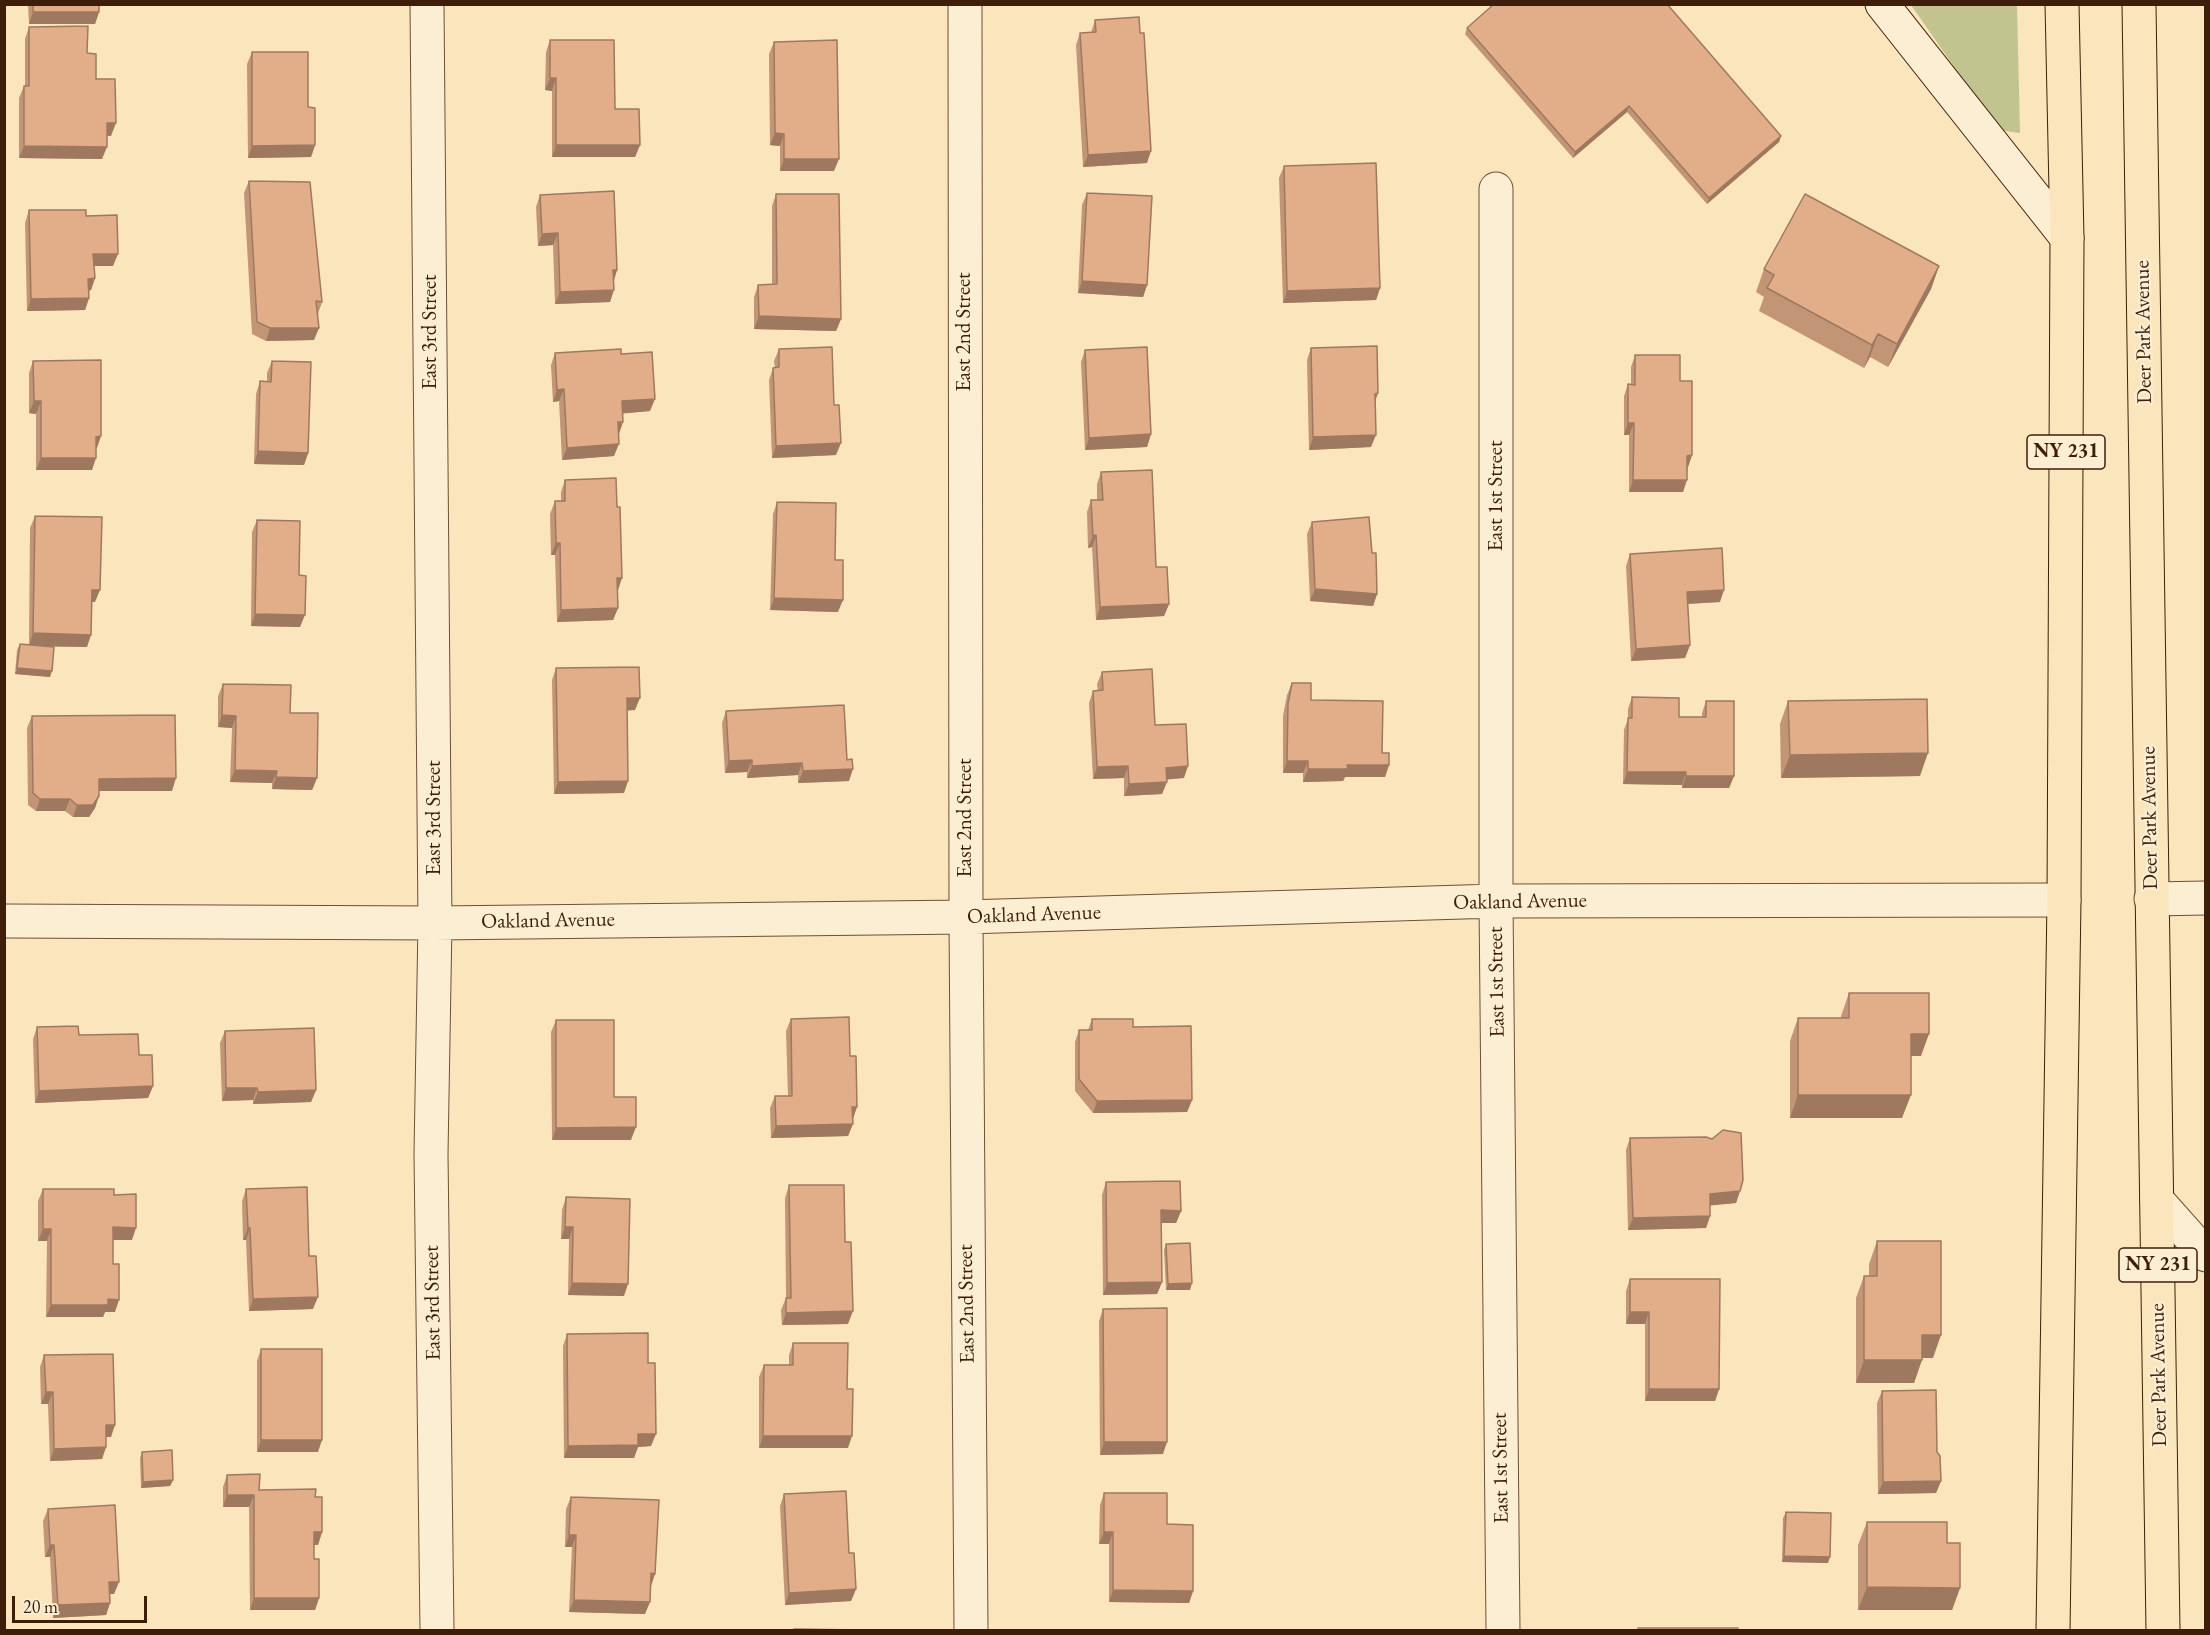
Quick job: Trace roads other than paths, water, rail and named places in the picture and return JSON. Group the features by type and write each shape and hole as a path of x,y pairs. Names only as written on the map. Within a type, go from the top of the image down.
{"main road":[{"name":"NY 231","path":"2053,1630 2064,900 2067,238 2062,4"},
{"name":"Deer Park Avenue","path":"2139,4 2163,1630"}],"street":[{"name":"East 3rd Street","path":"428,4 435,923 431,1166 437,1630"},
{"name":"East 2nd Street","path":"965,4 966,917 971,1630"},
{"path":"1882,4 2067,238"},
{"name":"East 1st Street","path":"1496,189 1496,901 1503,1630"},
{"path":"2151,899 2205,898"},
{"name":"Oakland Avenue","path":"4,921 435,923 966,917 1496,901 2064,900"},
{"path":"2157,1200 2205,1255"}]}
